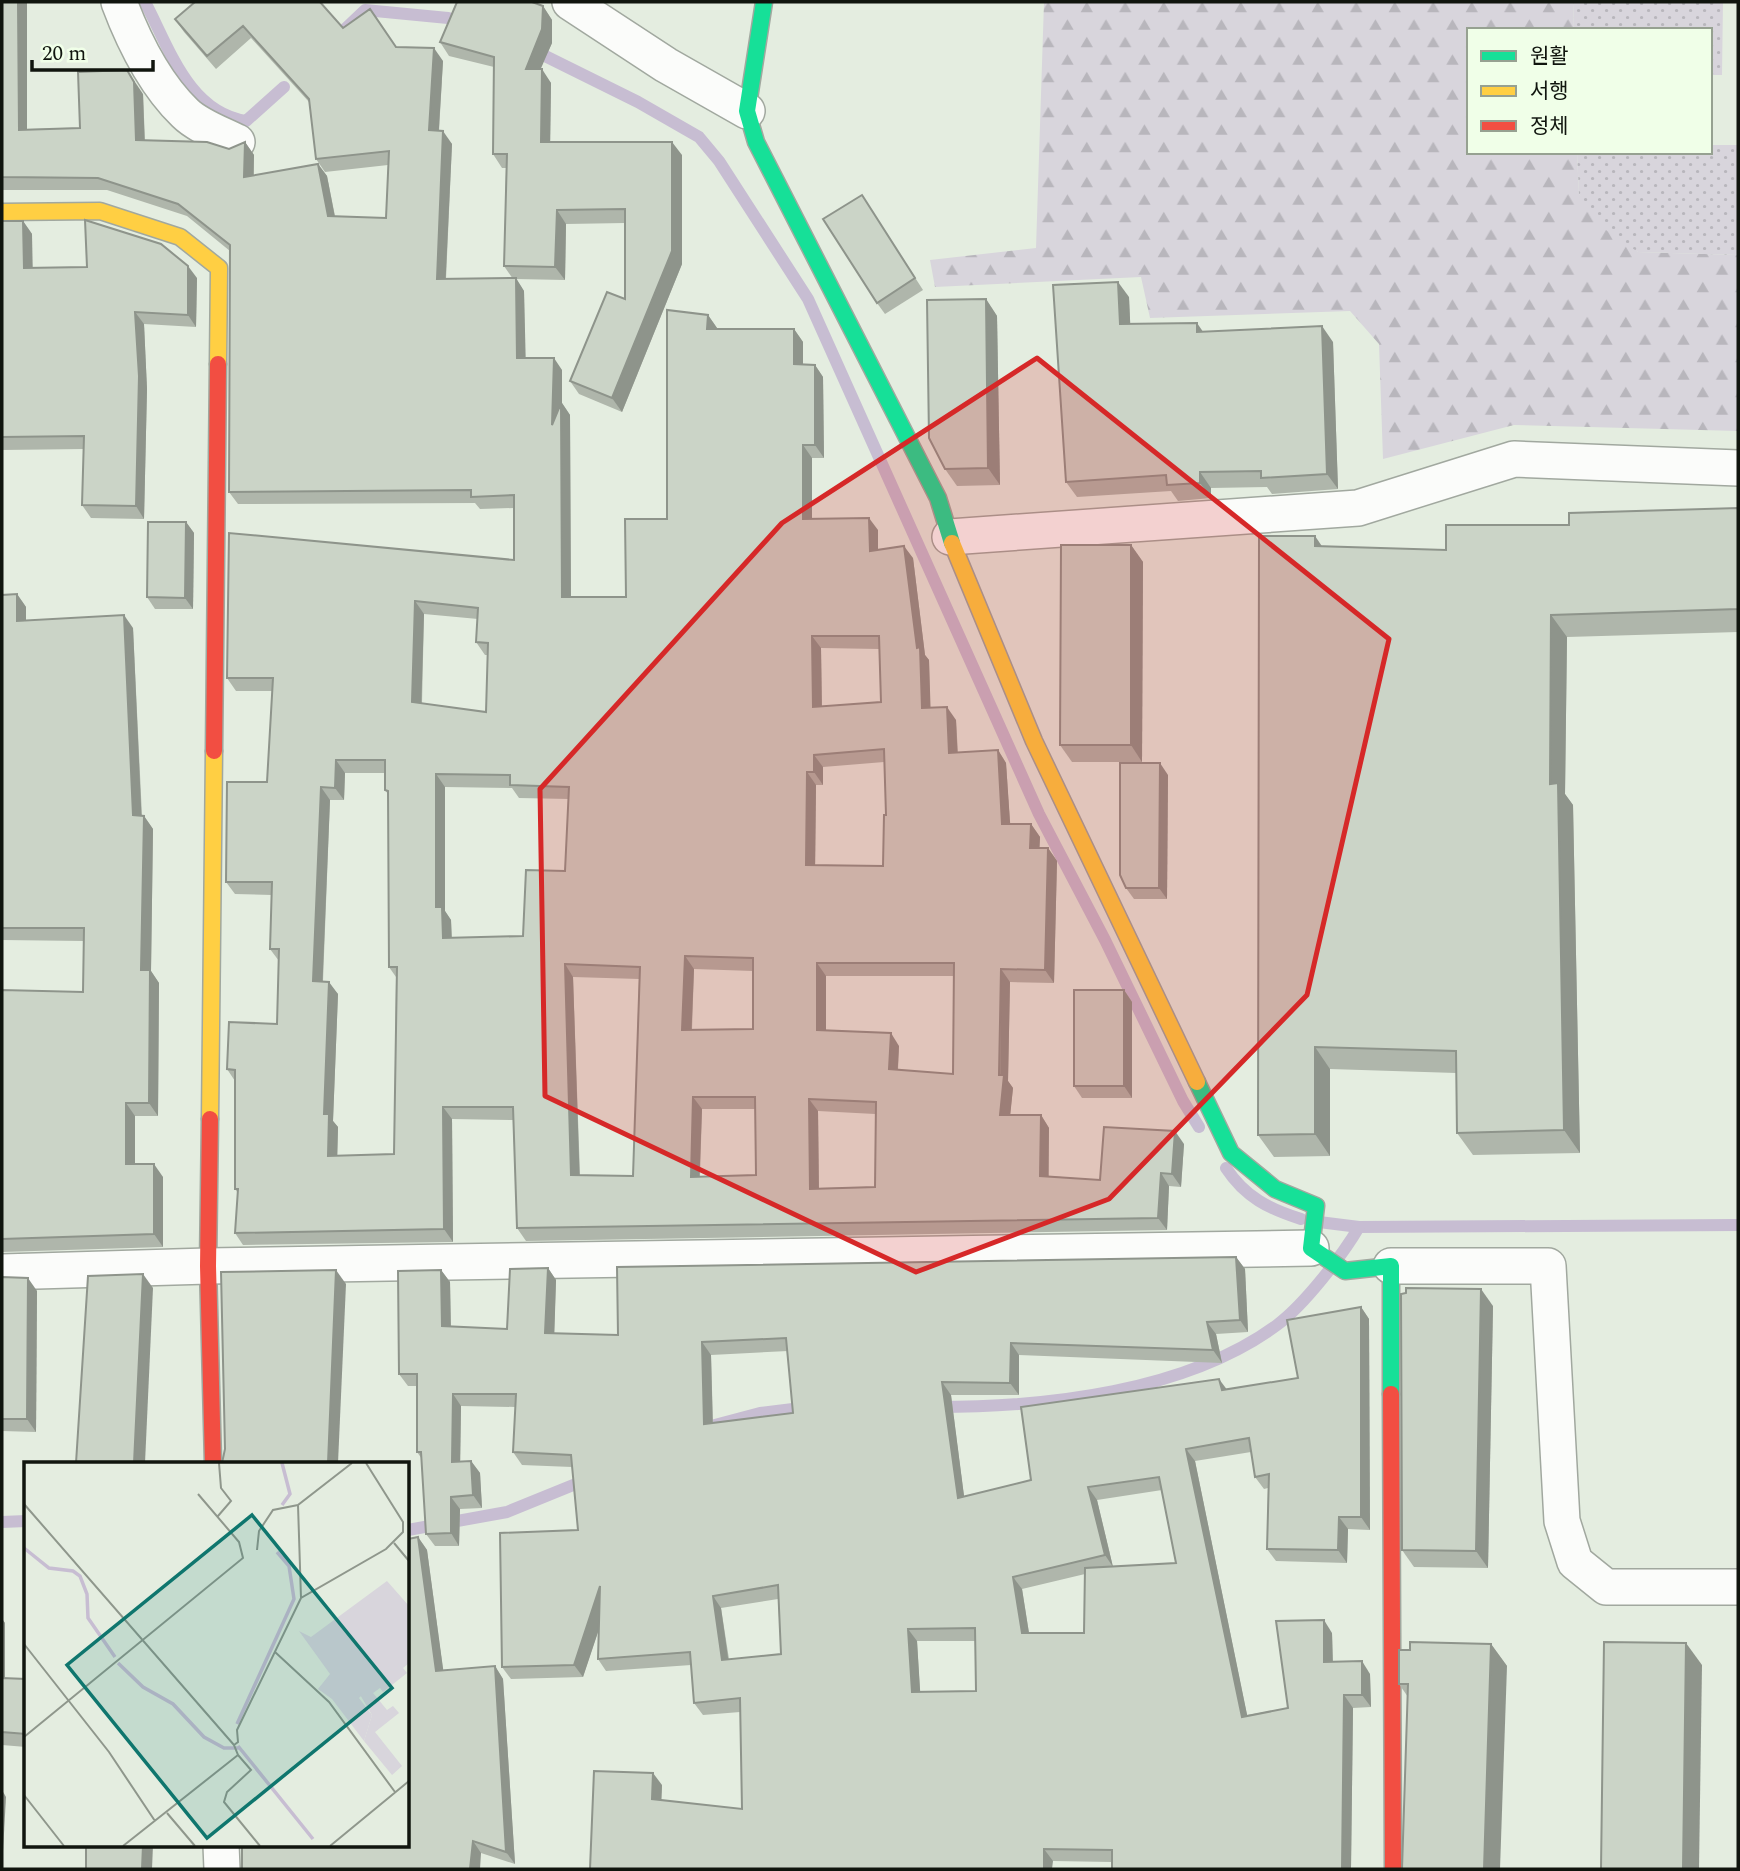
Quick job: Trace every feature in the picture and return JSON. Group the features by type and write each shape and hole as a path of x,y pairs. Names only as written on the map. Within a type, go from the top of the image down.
{"street":[{"path":"119,2 132,37 153,73 186,115 237,142"},
{"path":"570,2 666,65 747,111"},
{"path":"764,2 747,111 757,142 938,498 950,537 1034,741 1231,1153 1275,1189 1316,1206 1316,1246"},
{"path":"2,212 100,211 180,237 219,268 208,1266 213,1462"},
{"path":"950,537 1358,508 1514,459 1738,468"},
{"path":"2,1272 1316,1246 1345,1271 1391,1266 1548,1266 1562,1521 1575,1562 1606,1587 1738,1587"},
{"path":"1391,1266 1393,1869"},
{"path":"221,1846 222,1869"}],"highlighted area":[{"path":"1037,358 1389,639 1307,995 1109,1199 916,1272 545,1096 540,789 782,523"}],"green space":[{"path":"1044,2 1573,2 1574,28 1467,28 1467,154 1577,154 1579,194 1638,252 1738,255 1738,431 1514,425 1383,459 1379,344 1350,311 1150,318 1141,277 935,287 930,260 1036,248"},
{"path":"1573,2 1723,2 1722,75 1712,75 1712,28 1574,28"},
{"path":"1712,145 1738,145 1738,255 1638,252 1606,230 1579,194 1577,154 1712,154"}],"building":[{"path":"2,2 18,2 19,130 80,128 78,72 127,70 134,82 136,140 207,142 229,149 245,142 244,177 318,164 328,216 386,218 389,151 316,159 309,99 243,26 207,56 175,19 195,2 320,2 343,28 370,9 396,47 434,48 429,130 443,131 437,279 516,278 517,358 554,358 552,425 561,403 562,597 626,597 625,519 667,519 667,310 708,315 707,329 794,329 794,364 815,365 815,445 803,445 803,519 869,518 870,551 904,546 917,648 920,647 922,708 947,707 949,753 998,750 1002,824 1031,824 1030,848 1048,848 1045,970 1001,969 999,1075 1004,1075 1000,1115 1041,1115 1040,1176 1100,1180 1104,1127 1175,1131 1172,1174 1161,1173 1158,1218 517,1228 513,1107 443,1107 444,1229 235,1233 238,1189 235,1189 235,1070 227,1069 229,1022 277,1024 279,949 270,949 272,882 226,882 227,782 267,782 273,678 227,678 229,533 514,560 514,495 471,497 471,490 229,492 230,245 178,204 98,178 2,177","holes":["415,601 478,608 476,642 488,643 486,712 412,702","812,636 879,636 881,702 813,707","884,749 886,815 883,866 806,865 807,772 814,772 814,755","336,760 385,760 385,790 388,791 389,967 397,967 394,1154 328,1156 329,1114 324,1114 329,982 313,981 321,787 335,788","436,774 510,775 510,785 569,787 565,871 526,870 523,936 443,938 442,907 436,907","685,956 753,958 753,1029 682,1030","817,963 954,963 953,1074 889,1069 891,1033 817,1030","565,964 640,967 633,1176 571,1175","693,1097 755,1097 756,1175 691,1177","809,1099 876,1102 875,1187 810,1189"]},
{"path":"457,2 532,2 543,6 542,29 526,69 542,69 541,142 672,142 672,251 612,398 570,381 607,292 625,299 625,209 557,210 555,267 504,266 507,154 493,154 494,57 440,42"},
{"path":"862,195 915,278 877,303 823,219"},
{"path":"85,220 161,244 188,266 188,315 135,312 139,376 136,506 82,505 84,436 2,437 2,221 23,221 24,268 87,267"},
{"path":"1118,282 1120,324 1197,323 1197,332 1322,326 1327,474 1261,478 1261,471 1200,472 1200,483 1167,485 1166,475 1066,482 1053,285"},
{"path":"986,299 988,468 945,469 929,438 927,300"},
{"path":"1738,508 1738,609 1551,615 1550,784 1558,783 1564,1130 1457,1133 1456,1051 1315,1047 1315,1134 1258,1135 1259,536 1315,536 1315,546 1446,550 1446,525 1569,525 1569,513"},
{"path":"148,522 186,522 185,598 147,597"},
{"path":"1061,545 1131,545 1131,745 1060,745"},
{"path":"17,594 17,621 124,615 133,815 144,816 141,970 150,970 149,1103 126,1103 126,1164 154,1164 154,1234 2,1239 2,990 83,992 84,928 2,928 2,595"},
{"path":"1120,763 1160,763 1159,888 1126,888 1120,875"},
{"path":"1074,990 1124,990 1124,1086 1074,1086"},
{"path":"1236,1257 1240,1320 1207,1322 1213,1350 1011,1343 1010,1383 942,1382 958,1498 1031,1480 1021,1407 1219,1379 1222,1390 1298,1378 1287,1320 1361,1307 1361,1517 1339,1517 1338,1550 1267,1549 1269,1474 1255,1477 1249,1438 1186,1449 1242,1717 1288,1708 1276,1621 1324,1620 1324,1662 1362,1661 1362,1695 1344,1695 1342,1869 1112,1869 1112,1850 1044,1849 1044,1869 590,1869 594,1771 653,1773 652,1799 742,1809 740,1698 694,1703 690,1652 598,1659 600,1586 574,1665 502,1667 500,1533 578,1530 571,1455 513,1452 516,1394 453,1394 452,1462 471,1461 473,1495 451,1497 451,1533 426,1534 421,1452 417,1452 417,1374 399,1374 398,1271 441,1270 442,1326 507,1329 510,1269 548,1268 545,1333 618,1335 617,1267","holes":["786,1338 793,1413 704,1424 702,1342","1159,1477 1176,1563 1085,1568 1084,1633 1022,1633 1013,1577 1105,1555 1088,1487","778,1585 781,1654 722,1660 713,1596","975,1628 976,1691 912,1692 908,1629"]},
{"path":"336,1270 328,1462 222,1462 225,1449 221,1272"},
{"path":"143,1274 134,1462 76,1462 88,1276"},
{"path":"2,1277 28,1278 27,1419 2,1419"},
{"path":"1406,1288 1481,1289 1476,1551 1402,1550 1401,1294 1406,1293"},
{"path":"418,1537 436,1671 495,1666 506,1852 473,1841 470,1869 242,1869 242,1846 410,1846 410,1539"},
{"path":"1410,1642 1491,1644 1484,1869 1402,1869 1408,1684 1399,1684 1399,1650 1410,1650"},
{"path":"1604,1642 1686,1643 1683,1869 1601,1869"},
{"path":"2,1678 24,1679 24,1734 2,1732"},
{"path":"86,1846 143,1846 142,1869 86,1869"}],"waterway":[{"path":"145,2 183,75 209,105 226,115 246,121 284,87"},
{"path":"345,29 365,10 448,18 465,23"},
{"path":"531,49 638,102 699,137 719,161 808,299 1039,814 1105,940 1183,1101 1199,1127"},
{"path":"1226,1168 1241,1187 1259,1201 1301,1219"},
{"path":"1319,1222 1359,1227 1738,1225"},
{"path":"936,1407 1023,1404 1068,1399 1114,1391 1201,1366 1241,1348 1288,1316 1322,1279 1359,1227"},
{"path":"711,1426 760,1413 809,1407"},
{"path":"410,1530 507,1512 588,1479"},
{"path":"2,1522 24,1521"}],"traffic: fast":[{"path":"764,2 747,111 756,142 938,498 952,543"},
{"path":"1197,1082 1231,1153 1275,1189 1316,1206 1311,1248 1345,1271 1391,1266 1391,1394"}],"traffic: slow":[{"path":"2,212 100,211 180,237 219,268 218,364"},
{"path":"952,543 1034,741 1197,1082"},
{"path":"210,1119 214,751"}],"traffic: jam":[{"path":"214,751 218,364"},
{"path":"210,1119 208,1266 213,1462"},
{"path":"1391,1394 1393,1869"}]}
